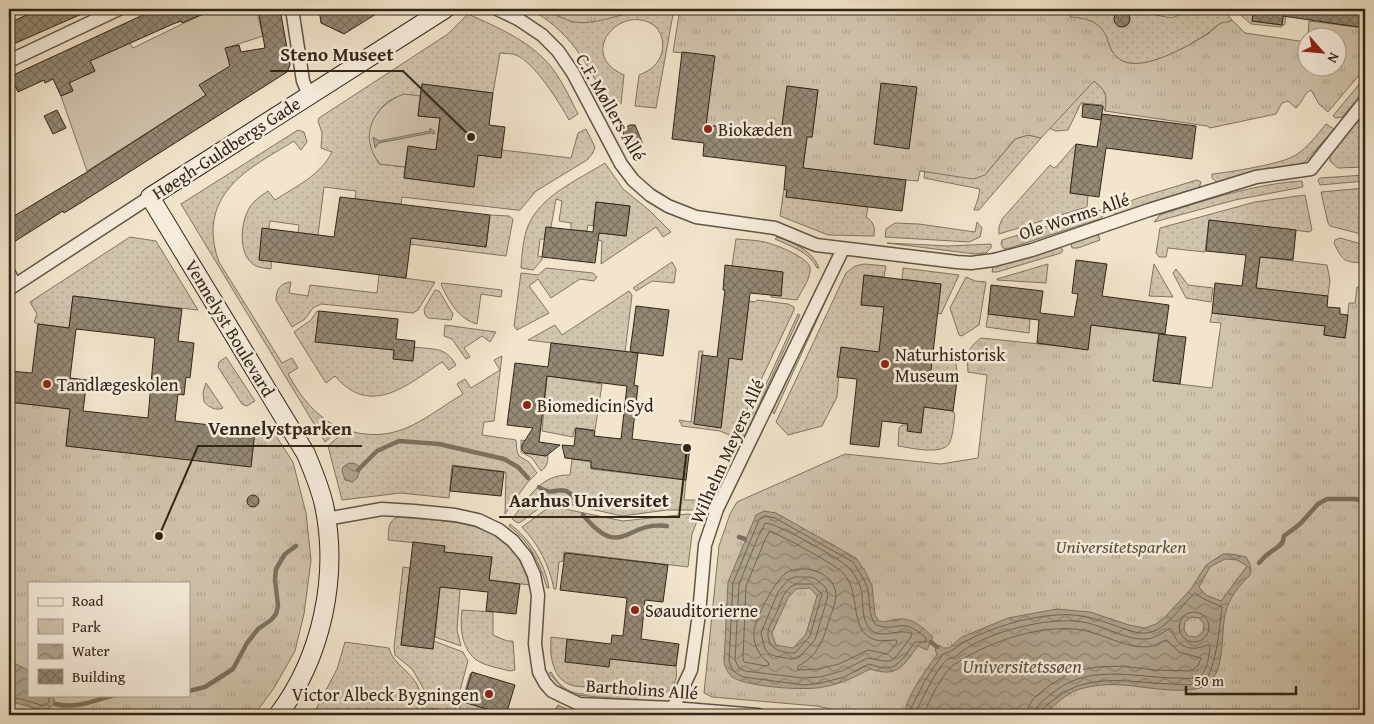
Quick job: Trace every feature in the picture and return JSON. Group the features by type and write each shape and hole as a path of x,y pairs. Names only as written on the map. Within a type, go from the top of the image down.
{"street":[{"path":"9,61 119,9"},
{"path":"292,9 303,81 309,95"},
{"name":"Høegh-Guldbergs Gade","path":"12,287 445,9"},
{"name":"C.F. Møllers Allé","path":"497,9 534,29 558,50 574,73 621,164 633,180 650,195 668,206 696,217 775,228 816,246 843,249"},
{"name":"Ole Worms Allé","path":"843,249 971,263 994,260 1032,250 1149,210 1256,177 1311,169 1365,101"},
{"name":"Vennelyst Boulevard","path":"150,197 306,454 317,481 326,519 329,555 321,624 312,654 299,682 278,715"},
{"name":"Wilhelm Meyers Allé","path":"673,708 691,670 706,545 717,509 843,249"},
{"path":"9,273 12,287"},
{"name":"Bartholins Allé","path":"326,519 382,509 455,515 491,525 513,541 526,557 534,575 538,595 535,644 539,672 552,691 579,704 673,708 758,715"}],"green space":[{"path":"213,9 256,9 263,36 226,48 242,75 200,85 206,95 87,171 61,96 73,90 65,74 83,65 87,75 95,71 90,61 129,42 133,48"},
{"path":"530,9 545,9 572,22 636,9 674,9 656,108 635,106 639,75 654,66 662,52 662,39 656,27 643,20 630,20 619,25 609,33 604,43 603,54 610,66 624,75 621,104 606,102 576,48 555,27"},
{"path":"545,9 636,9 606,19 580,23 566,20"},
{"path":"675,9 707,9 1094,81 1105,94 1105,111 1102,105 1081,103 1068,130 1056,131 1027,119 985,175 1015,139 1028,135 1041,138 979,210 974,210 980,189 924,178 928,145 711,23"},
{"path":"680,9 1071,9 1070,17 1089,20 1099,26 1103,30 1114,54 1127,63 1151,61 1164,57 1209,33 1221,23 1232,20 1245,33 1296,41 1296,78 1346,78 1346,28 1309,28 1309,21 1365,28 1365,68 1328,112 1319,104 1311,90 1296,108 1288,101 1282,103 1276,114 1210,128 1105,111 1105,94 1094,81 1041,138 1028,135 1015,139 985,175 973,179 920,171 918,181 803,168 807,137 812,137 818,90 787,86 781,134 706,125 714,56 673,52"},
{"path":"926,9 1156,9 1156,15 1175,17 1184,9 1227,14 1232,20 1217,25 1190,44 1166,56 1142,63 1132,63 1118,58 1112,51 1109,43"},
{"path":"1234,9 1254,9 1252,21 1282,25 1284,9 1286,9 1285,24 1281,27 1251,24"},
{"path":"468,14 516,37 547,62 564,87 578,114 569,120 546,84 531,66 516,55 500,53 493,93 422,84 420,96 401,96 387,102 374,119 370,134 372,149 379,164 405,167 404,178 474,187 478,155 501,158 502,150 571,158 578,133 586,129 595,147 587,160 536,191 520,210 402,197 401,204 355,199 356,191 324,187 318,235 298,233 299,225 270,221 271,269 258,267 250,261 245,254 242,236 245,217 253,203 268,191 275,200 299,185 321,167 332,152 321,148 322,133 318,121 319,118 448,34"},
{"path":"1365,77 1365,91 1342,117 1336,118 1333,116"},
{"path":"404,94 420,96 418,116 440,118 436,150 408,147 405,167 380,164 373,153 370,143 372,123 384,106"},
{"path":"1365,111 1365,167 1338,168 1330,161 1330,154"},
{"path":"1326,124 1334,129 1300,166 1218,183 1212,178 1212,174 1256,167 1296,155 1312,141"},
{"path":"298,130 304,132 307,142 301,150 294,141 254,166 231,186 222,198 216,212 213,237 219,262 282,363 292,358 298,368 288,374 298,390 315,411 338,427 325,442 181,204"},
{"path":"1076,144 1070,193 1088,195 1087,207 999,234 1002,219 1050,165 1054,168 1057,166"},
{"path":"605,163 623,189 649,210 671,232 663,237 656,227 601,264 602,241 598,240 599,233 626,236 630,206 596,202 593,226 588,225 587,231 571,230 571,223 559,221 562,201 556,199 551,227 546,227 544,239 540,239 538,256 542,257 542,260 533,270 521,268 523,246 528,226 542,205 561,189"},
{"path":"1365,175 1365,181 1320,185 1318,180 1320,178"},
{"path":"1197,180 1201,182 1199,188 1116,214 1113,212 1114,207"},
{"path":"1302,181 1303,187 1235,200 1154,222 1160,215 1212,199 1267,185"},
{"path":"1365,188 1365,235 1330,226 1321,192"},
{"path":"784,189 787,190 786,197 868,207 866,217 873,225 874,236 828,235 780,216"},
{"path":"1305,195 1312,230 1310,232 1209,220 1205,252 1168,248 1166,257 1159,257 1156,253 1160,228 1255,202"},
{"path":"1100,210 1104,215 1100,219 1007,249 1003,248 1001,244 1002,240"},
{"path":"490,215 509,216 513,219 506,256 393,242 394,236 486,247"},
{"path":"977,222 982,228 980,237 969,242 885,237 886,229 895,223 919,224 975,232"},
{"path":"1098,234 1100,240 1078,248 1072,248 1071,244 1074,242"},
{"path":"130,237 156,241 198,310 73,296 69,328 34,322 37,314 30,302"},
{"path":"777,237 807,252 819,268 805,254 775,239"},
{"path":"1340,238 1365,245 1363,257 1365,257 1365,263 1348,261 1342,257 1334,243 1335,240"},
{"path":"736,239 770,243 805,260 810,267 810,271 806,284 797,300 771,297 771,295 781,296 783,272 732,266"},
{"path":"887,243 949,246 991,244 991,248 986,253 975,254"},
{"path":"1060,247 1063,250 1061,253 992,272 993,267"},
{"path":"1260,257 1327,265 1330,280 1328,296 1256,288"},
{"path":"672,262 676,269 674,283 652,281 636,291 633,288"},
{"path":"864,264 886,266 884,277 864,275 861,305 884,307 879,352 841,348 837,397 822,426 788,435 776,422 846,273 855,266"},
{"path":"1048,264 1046,283 997,280 997,279"},
{"path":"1154,264 1173,297 1149,296"},
{"path":"546,268 593,273 597,277 594,281 580,279 551,298 538,279 529,286 549,313 517,330 514,326 521,273 538,275"},
{"path":"903,268 959,275 941,314 938,313 941,284 902,279"},
{"path":"1176,269 1188,285 1213,288 1211,302 1186,298 1173,273"},
{"path":"379,275 435,282 418,310 413,313 321,304 313,308 305,319 292,327 276,300 279,288 291,282 289,293 308,296 310,285 377,293"},
{"path":"966,277 975,281 986,282 979,325 962,336 959,335 950,308"},
{"path":"442,283 502,290 501,297 481,294 477,324 464,318 454,308"},
{"path":"831,285 832,287 774,414 772,410"},
{"name":"Universitetsparken","path":"1357,287 1365,287 1365,715 862,715 816,706 712,697 704,693 719,546 730,514 737,502 845,454 941,464 978,458 987,375 968,372 968,361 970,349 981,338 1088,349 1091,325 1159,334 1153,381 1212,388 1221,323 1210,322 1212,313 1325,326 1324,335 1345,338 1349,303 1355,303"},
{"path":"435,290 439,291 453,314 451,320 428,318 425,315 424,309"},
{"path":"629,291 632,295 625,352 528,340 555,325 562,335"},
{"path":"757,300 788,304 794,307 794,310 734,437 720,431 682,426 679,420 691,422 699,351 703,351 694,424 721,427 729,358 742,359 749,301 755,302"},
{"path":"319,311 316,342 394,350 394,359 412,361 414,347 434,349 448,355 456,365 449,370 442,362 402,388 375,396 362,395 348,388 335,376 326,383 294,332 311,320"},
{"path":"798,314 800,315 745,436 741,439"},
{"path":"988,314 1030,319 1029,333 986,327"},
{"path":"445,325 496,332 490,342 482,336 464,348 470,357 466,359 452,339 444,336"},
{"path":"933,351 946,354 954,359 957,381 930,378"},
{"path":"502,356 494,421 484,422 482,435 516,440 519,456 529,462 537,473 527,483 505,514 506,472 452,465 449,498 401,493 342,500 328,446 337,438 342,429 378,434 392,433 406,428 463,394 457,384 465,379 471,388 500,370 494,360"},
{"path":"226,357 255,401 247,406 242,404 218,367 219,362"},
{"path":"547,376 602,384 595,430 575,428 573,437 542,431"},
{"path":"206,383 223,408 213,408 204,402 203,392"},
{"path":"9,402 70,409 66,446 251,466 255,430 270,427 293,462 306,513 311,560 304,614 295,651 274,688 254,715 9,715"},
{"path":"924,407 953,411 955,414 950,442 941,449 934,450 898,446 899,428 902,425 908,425 908,431 921,432"},
{"path":"521,440 527,441 522,447 525,453 546,456 548,454 547,464 541,471 532,458 521,452"},
{"path":"572,459 591,462 591,469 686,480 684,500 701,500 701,509 667,510 622,516 557,503 545,505 521,522 518,523 512,519 543,483 551,478 570,475"},
{"path":"555,507 623,521 688,514 699,516 692,534 688,567 564,552 563,561 559,562 556,589 554,589 542,556 522,527 545,510"},
{"path":"399,517 458,523 486,531 499,538 514,551 530,585 489,580 492,557 444,552 445,546 388,540 392,520"},
{"path":"510,524 536,552 549,588 547,588 533,553 522,538 509,526"},
{"path":"403,567 410,568 401,645 433,649 434,641 463,652 468,661 458,698 455,700 425,691 412,669 395,655 394,647"},
{"path":"440,587 460,589 457,630 461,646 435,637"},
{"path":"462,610 493,612 493,635 507,641 513,641 515,670 510,671 487,665 470,654 462,636"},
{"path":"551,637 567,639 565,662 610,659 676,666 675,680 671,688 659,695 622,684 590,687 570,685 562,680 556,672 551,657"},
{"path":"345,642 389,648 391,654 419,689 418,715 313,715 337,669"},
{"path":"551,672 559,683 568,690 577,693 587,694 630,689 635,693 637,699 575,695 562,688 549,673"},
{"path":"470,674 463,701 487,709 485,715 458,714"},
{"path":"429,697 456,705 454,712 431,708 423,712 422,707 425,700"},
{"path":"558,705 570,711 625,715 554,715"}],"water":[{"path":"430,128 435,134 431,133 379,143 375,148 373,137 379,141 430,131"},
{"path":"349,463 356,464 361,468 357,478 352,482 345,480 342,470"},
{"path":"764,511 776,513 856,558 872,585 875,615 879,621 904,619 916,623 933,637 927,650 918,646 904,664 894,671 887,672 870,669 830,686 791,688 764,686 732,677 727,672 724,663 728,582 756,515","holes":["810,588 817,596 806,634 793,648 776,645 772,633 788,598 796,589"]},
{"name":"Universitetssøen","path":"1223,554 1246,557 1250,564 1251,574 1229,603 1225,615 1220,661 1217,670 1208,684 1200,688 1166,690 1101,685 1070,693 1043,715 905,715 912,692 937,655 935,649 939,645 943,648 949,648 962,637 1008,618 1057,609 1090,612 1129,625 1145,628 1156,624 1164,618 1191,589 1206,565","holes":["1225,559 1237,560 1247,566 1221,601 1206,595 1199,587 1210,567","1191,617 1199,618 1204,624 1203,632 1196,637 1188,636 1184,630 1185,622"]},
{"path":"9,660 28,670 28,696 53,696 55,704 44,711 9,701"}],"building":[{"path":"40,9 93,9 9,46 9,23"},
{"path":"156,9 215,9 182,23 181,21 173,24 90,61 95,71 69,83 73,91 61,96 53,79 45,83 44,80 18,92 11,76"},
{"path":"258,9 280,9 290,65 287,72 82,202 64,213 63,211 9,245 9,219 87,172 206,95 199,85 230,66 225,48 239,45 241,52 265,48"},
{"path":"319,9 384,9 344,34 321,23"},
{"path":"1254,9 1365,9 1365,28 1283,16 1282,25 1252,21"},
{"path":"1119,11 1125,11 1130,16 1128,25 1119,27 1114,22 1114,16"},
{"name":"Biokæden","path":"682,52 715,56 706,125 781,134 787,86 818,90 812,137 807,137 803,168 906,180 902,211 786,197 787,190 784,189 786,166 703,156 704,143 672,139"},
{"path":"881,83 917,87 909,149 874,144"},
{"path":"422,84 493,93 489,125 505,127 501,158 478,155 474,187 404,178 408,146 436,150 440,118 418,116"},
{"path":"1083,104 1103,106 1101,120 1082,117"},
{"path":"57,110 66,128 53,134 44,116"},
{"path":"1102,114 1196,126 1192,159 1106,148 1099,197 1070,193 1076,144 1097,147"},
{"path":"635,125 642,142 641,148 633,151 628,148 623,132 624,128"},
{"path":"340,197 490,215 486,247 411,238 406,278 259,260 262,228 334,237"},
{"path":"596,202 630,206 626,236 599,233 595,263 542,257 546,227 593,232"},
{"path":"1209,220 1296,230 1293,260 1260,257 1256,288 1328,296 1327,307 1340,308 1340,314 1348,315 1345,338 1324,335 1325,326 1212,313 1215,283 1242,286 1246,255 1206,251"},
{"path":"1076,260 1107,264 1102,296 1169,305 1165,334 1091,325 1088,350 1037,343 1039,320 988,314 991,285 1043,291 1040,313 1074,317 1078,294 1072,293"},
{"path":"725,265 783,272 781,296 750,293 742,360 729,358 721,428 694,424 702,355 717,357 725,290 723,290"},
{"name":"Naturhistorisk Museum","path":"864,275 941,284 930,378 957,381 953,411 924,407 921,433 907,431 908,424 882,421 879,447 850,444 857,379 837,377 841,347 879,352 884,307 861,305"},
{"name":"Tandlægeskolen","path":"73,296 182,309 178,341 194,343 190,378 186,377 184,395 178,394 175,421 255,430 251,467 66,446 70,409 9,402 9,371 32,373 38,324 69,328","holes":["76,329 155,338 148,418 83,411 87,380 70,378"]},
{"name":"Biomedicin Syd","path":"636,306 669,310 663,356 631,352 638,353 634,385 638,386 632,439 690,446 686,480 591,468 591,461 565,458 562,445 574,446 576,428 595,431 594,436 621,439 627,386 547,376 539,442 560,445 546,456 525,453 522,450 522,445 533,428 507,425 515,363 548,367 551,343 630,352"},
{"path":"319,311 398,319 396,339 415,341 413,361 393,359 394,350 315,342"},
{"path":"1159,334 1186,337 1180,384 1153,381"},
{"path":"453,466 504,472 501,496 450,491"},
{"path":"251,495 255,495 259,501 255,507 251,507 247,503 247,499"},
{"path":"413,542 445,546 444,552 492,557 489,580 520,584 516,614 486,611 488,592 440,587 433,649 401,645"},
{"name":"Søauditorierne","path":"565,553 668,565 663,602 645,600 641,639 679,644 676,666 610,659 609,667 565,662 567,639 611,644 612,635 623,636 627,598 560,590"},
{"name":"Victor Albeck Bygningen","path":"472,672 515,685 506,715 485,715 487,709 463,702"}],"waterway":[{"path":"358,470 377,451 399,441 439,444 504,459 518,467 528,478"},
{"path":"539,487 551,492 566,491 580,505"},
{"path":"1259,563 1281,545 1284,536 1300,524 1318,504 1327,499 1356,499 1365,502"},
{"path":"583,515 596,529 607,536 616,538 642,528 667,526"},
{"path":"739,537 745,539"},
{"path":"190,691 205,687 233,669 247,643 258,629 276,614 278,606 275,579 276,569 285,554 296,546"},
{"path":"931,642 937,647"},
{"path":"55,704 78,705 111,696"}],"place":[{"name":"Biokæden","path":"708,129"},
{"name":"Steno Museet","path":"471,137"},
{"name":"Naturhistorisk Museum","path":"885,364"},
{"name":"Tandlægeskolen","path":"47,384"},
{"name":"Biomedicin Syd","path":"527,405"},
{"name":"Aarhus Universitet","path":"687,448"},
{"name":"Vennelystparken","path":"159,536"},
{"name":"Søauditorierne","path":"635,610"},
{"name":"Victor Albeck Bygningen","path":"489,694"}]}
